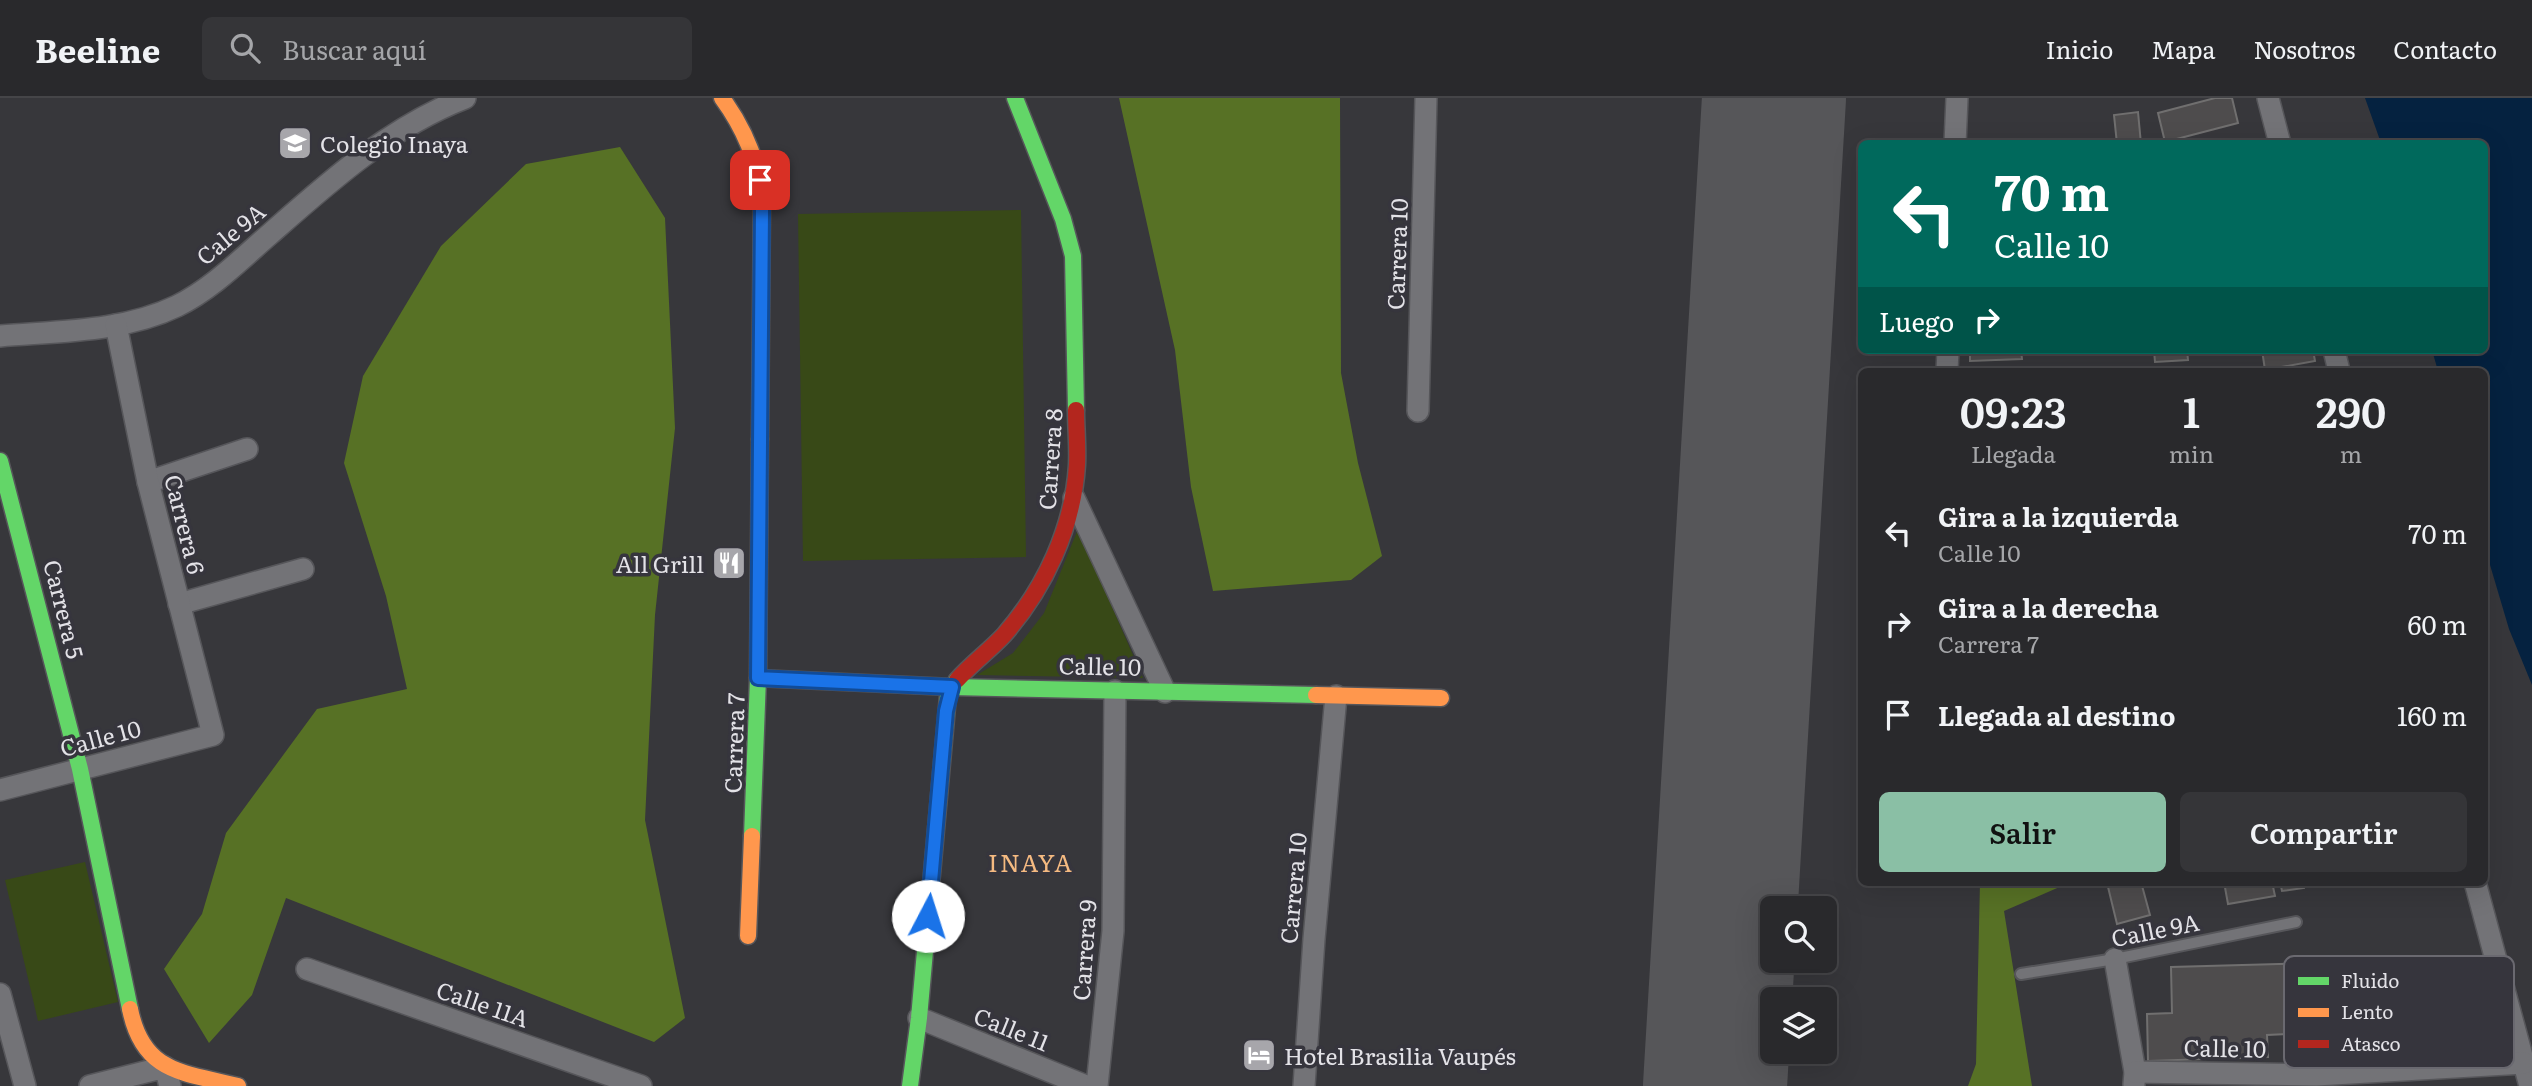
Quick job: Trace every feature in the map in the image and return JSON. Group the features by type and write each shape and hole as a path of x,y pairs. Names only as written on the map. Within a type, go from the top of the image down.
{"street":[{"name":"Cale 9A","path":"0,336 116,325 154,316 180,305 231,268 340,172 398,132 465,98"},
{"name":"Carrera 7","path":"722,98 739,122 753,150 762,195 758,678 748,936"},
{"name":"Carrera 8","path":"952,687 1000,639 1032,599 1062,540 1074,498 1077,464 1073,256 1063,219 1015,98"},
{"name":"Carrera 10","path":"1418,411 1426,98"},
{"path":"1955,140 1957,98"},
{"path":"2268,98 2279,140"},
{"name":"Carrera 6","path":"116,325 148,482 213,735"},
{"path":"148,482 247,449"},
{"name":"Carrera 5","path":"0,461 10,537 80,769 133,1024 146,1049 167,1077"},
{"path":"1074,498 1165,692"},
{"path":"179,604 303,569"},
{"name":"Calle 10","path":"758,678 952,687 1441,698"},
{"path":"910,1086 919,1018 946,711 952,687"},
{"name":"Carrera 9","path":"1097,1086 1113,931 1115,691"},
{"name":"Carrera 10","path":"1304,1086 1336,696"},
{"name":"Calle 10","path":"0,790 213,735"},
{"path":"2476,886 2495,956"},
{"path":"2115,959 2134,1079"},
{"name":"Calle 11A","path":"307,970 641,1086"},
{"path":"0,994 25,1086"},
{"name":"Calle 11","path":"919,1018 1086,1086"},
{"path":"2514,1026 2530,1086"},
{"name":"Calle 10","path":"2514,1064 2524,1063"},
{"name":"Calle 10","path":"2134,1079 2318,1080 2463,1068"},
{"path":"90,1086 167,1077 238,1086"}],"lane":[{"name":"Calle 9A","path":"2021,974 2115,959 2296,922"}],"green space":[{"path":"1119,98 1340,98 1341,373 1358,463 1382,556 1351,580 1213,591 1191,487 1175,350"},
{"path":"620,147 665,218 675,428 655,615 645,820 685,1018 654,1042 286,898 252,995 209,1043 164,969 202,914 226,833 317,709 407,689 386,596 344,463 363,376 441,246 526,164"},
{"path":"1021,210 1026,557 803,561 798,214"},
{"path":"1078,529 1143,678 977,675 1013,653 1044,613"},
{"path":"85,862 118,1002 38,1021 5,880"},
{"path":"1980,886 2062,886 2004,911 2032,1086 1968,1086 1976,1064"}],"water":[{"path":"2365,98 2532,98 2532,685 2509,629 2488,558 2488,368 2437,368 2433,354 2488,354 2488,140 2380,140"}],"building":[{"path":"2215,98 2232,98 2238,123 2165,140 2158,113"},
{"path":"2138,112 2141,140 2117,140 2114,115"},
{"path":"1970,354 2021,354 2022,359 1970,361"},
{"path":"2154,354 2187,354 2188,360 2155,362"},
{"path":"2263,354 2314,354 2315,361 2265,368"},
{"path":"2142,886 2150,915 2117,924 2108,887"},
{"path":"2225,886 2273,886 2275,896 2228,904"},
{"path":"2281,886 2304,886 2304,888 2282,891"},
{"path":"2284,964 2284,1034 2267,1035 2268,1057 2148,1061 2147,1014 2172,1013 2171,967"}],"runway":[{"path":"1715,1086 1774,98"}],"traffic: fast":[{"path":"1015,98 1063,219 1073,256 1076,410"},
{"path":"752,836 758,678 760,439"},
{"path":"0,461 80,769 130,1009"},
{"path":"758,678 952,687 1316,695"},
{"path":"910,1086 919,1018 948,696 957,680"}],"traffic: slow":[{"path":"722,98 748,144 757,168 762,195 760,439"},
{"path":"1316,695 1441,698"},
{"path":"748,936 752,836"},
{"path":"130,1009 136,1030 156,1058 184,1073 238,1086"}],"traffic: jam":[{"path":"957,680 1019,617 1054,556 1070,512 1074,488 1077,458 1076,410"}],"place":[{"name":"Colegio Inaya","path":"295,143"},
{"name":"All Grill","path":"729,563"},
{"name":"Hotel Brasilia Vaupés","path":"1259,1055"}],"district":[{"name":"INAYA","path":"1031,861"}],"route":[{"path":"760,180 762,211 758,678 952,687 946,711 928,916"}]}
